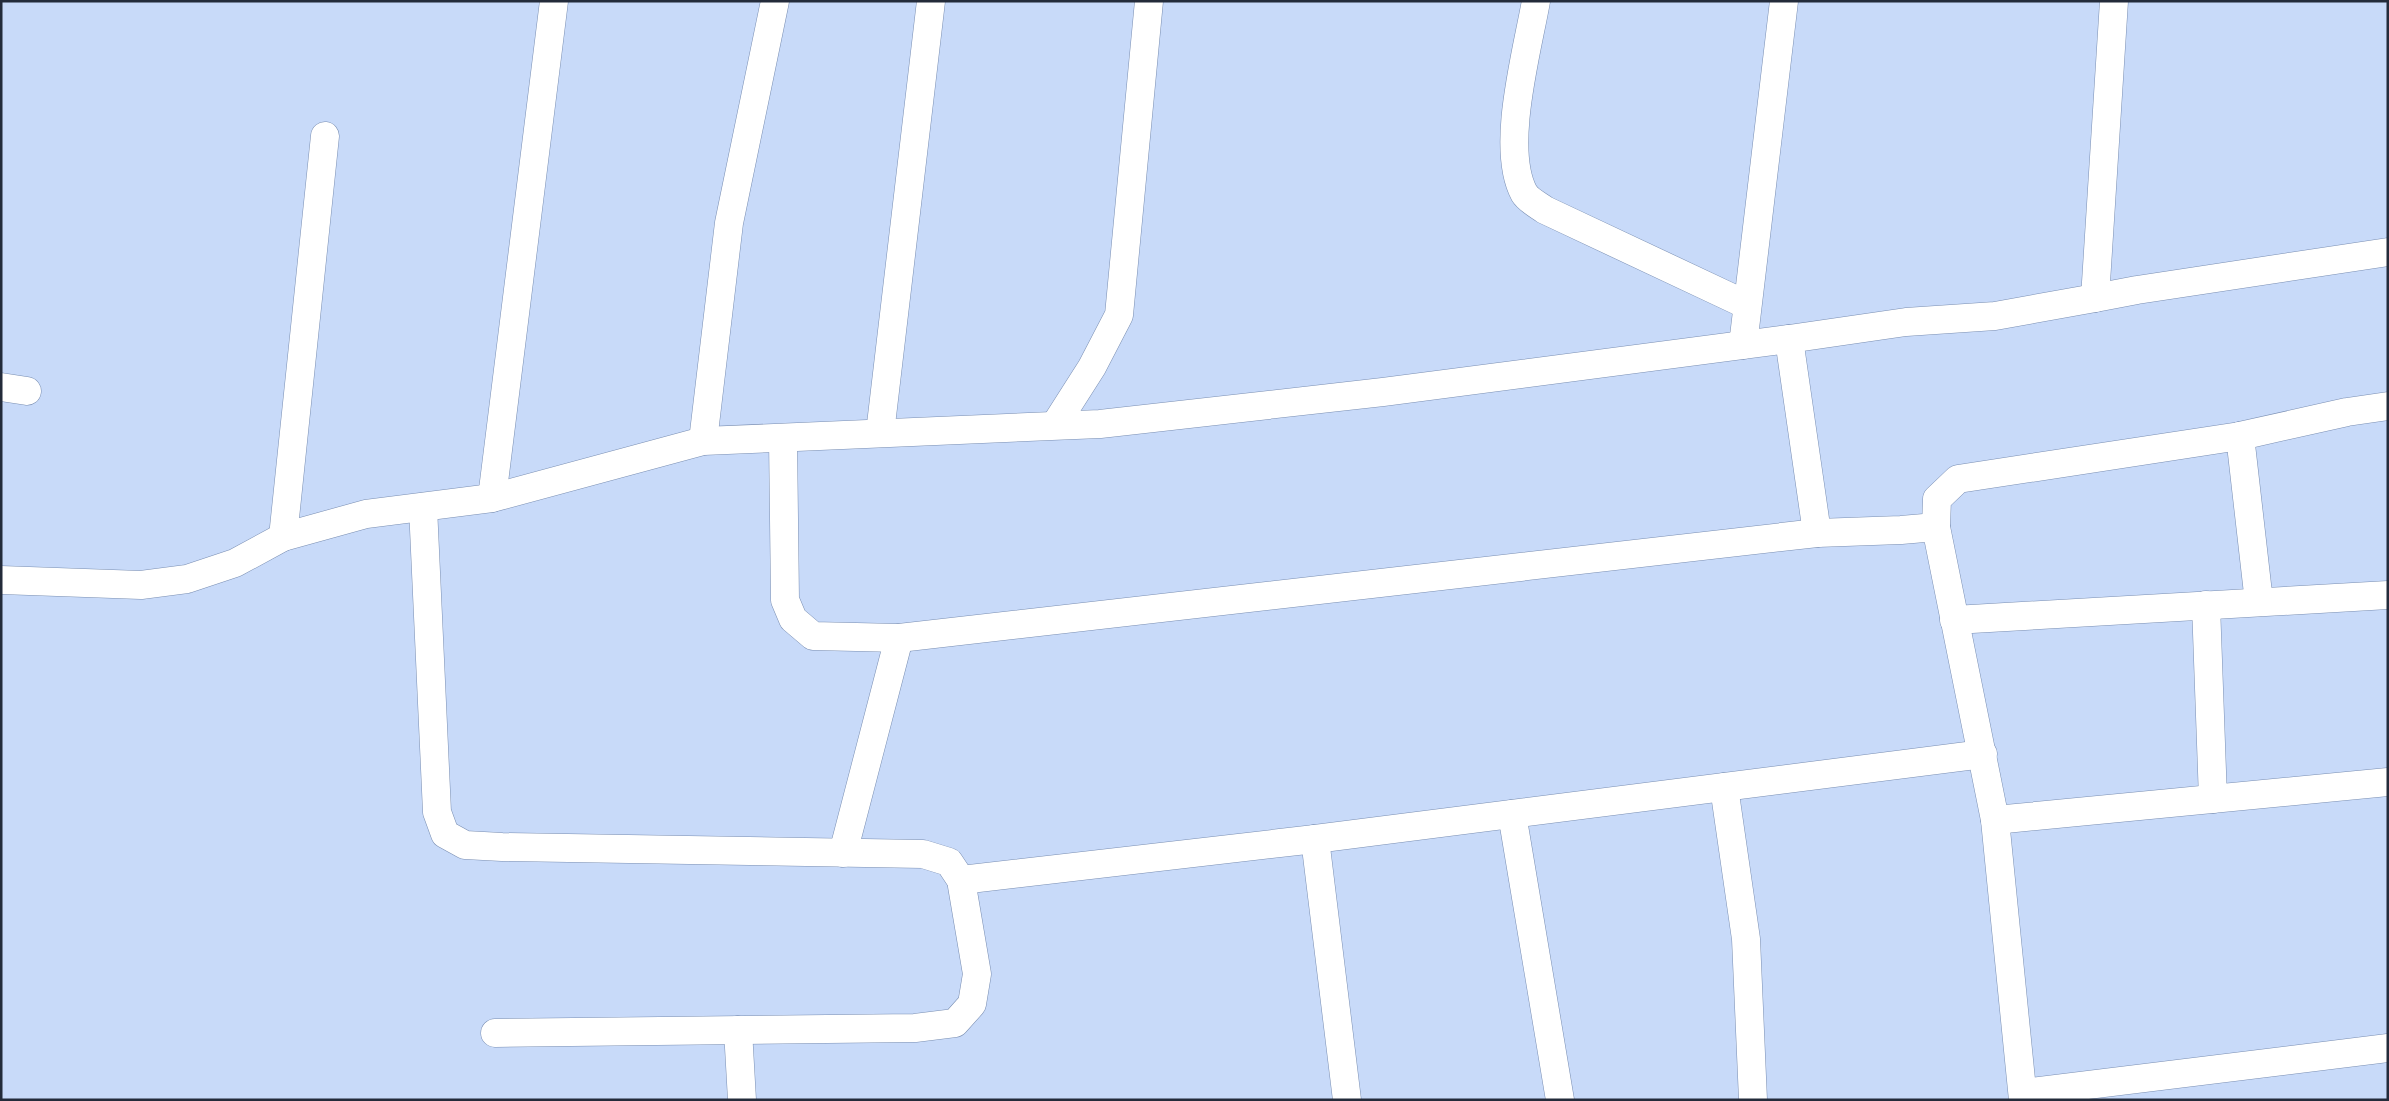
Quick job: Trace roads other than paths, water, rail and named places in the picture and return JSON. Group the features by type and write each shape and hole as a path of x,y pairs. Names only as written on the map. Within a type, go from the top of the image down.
{"street":[{"path":"492,498 554,1"},
{"path":"703,441 729,224 775,1"},
{"path":"880,433 931,1"},
{"path":"1055,425 1092,367 1119,315 1150,1"},
{"path":"1536,1 1513,130 1516,174 1525,196 1545,210 1747,305"},
{"path":"1743,345 1784,1"},
{"path":"2095,298 2114,1"},
{"path":"283,537 325,136"},
{"path":"1,580 141,585 187,579 235,563 283,537 366,514 492,498 703,441 1100,424 1383,392 1906,322 1995,316 2137,290 2388,252"},
{"path":"1789,339 1817,533"},
{"path":"2388,406 2347,412 2240,436 1958,480 1937,499 1936,526 1995,820 2023,1097 2388,1048"},
{"path":"2240,436 2258,602"},
{"path":"783,438 785,600 793,619 813,636 899,638 1817,533 1901,530 1936,526"},
{"path":"423,507 437,812 445,834 465,845 502,847 923,854 948,862 961,880 977,974 972,1004 956,1023 915,1028 495,1033"},
{"path":"1954,620 2388,595"},
{"path":"2206,605 2213,799"},
{"path":"843,853 899,638"},
{"path":"961,880 1315,839 1983,754"},
{"path":"1995,820 2388,782"},
{"path":"1724,787 1746,939 1753,1100"},
{"path":"1512,814 1560,1100"},
{"path":"1315,839 1347,1100"},
{"path":"738,1030 742,1100"}]}
